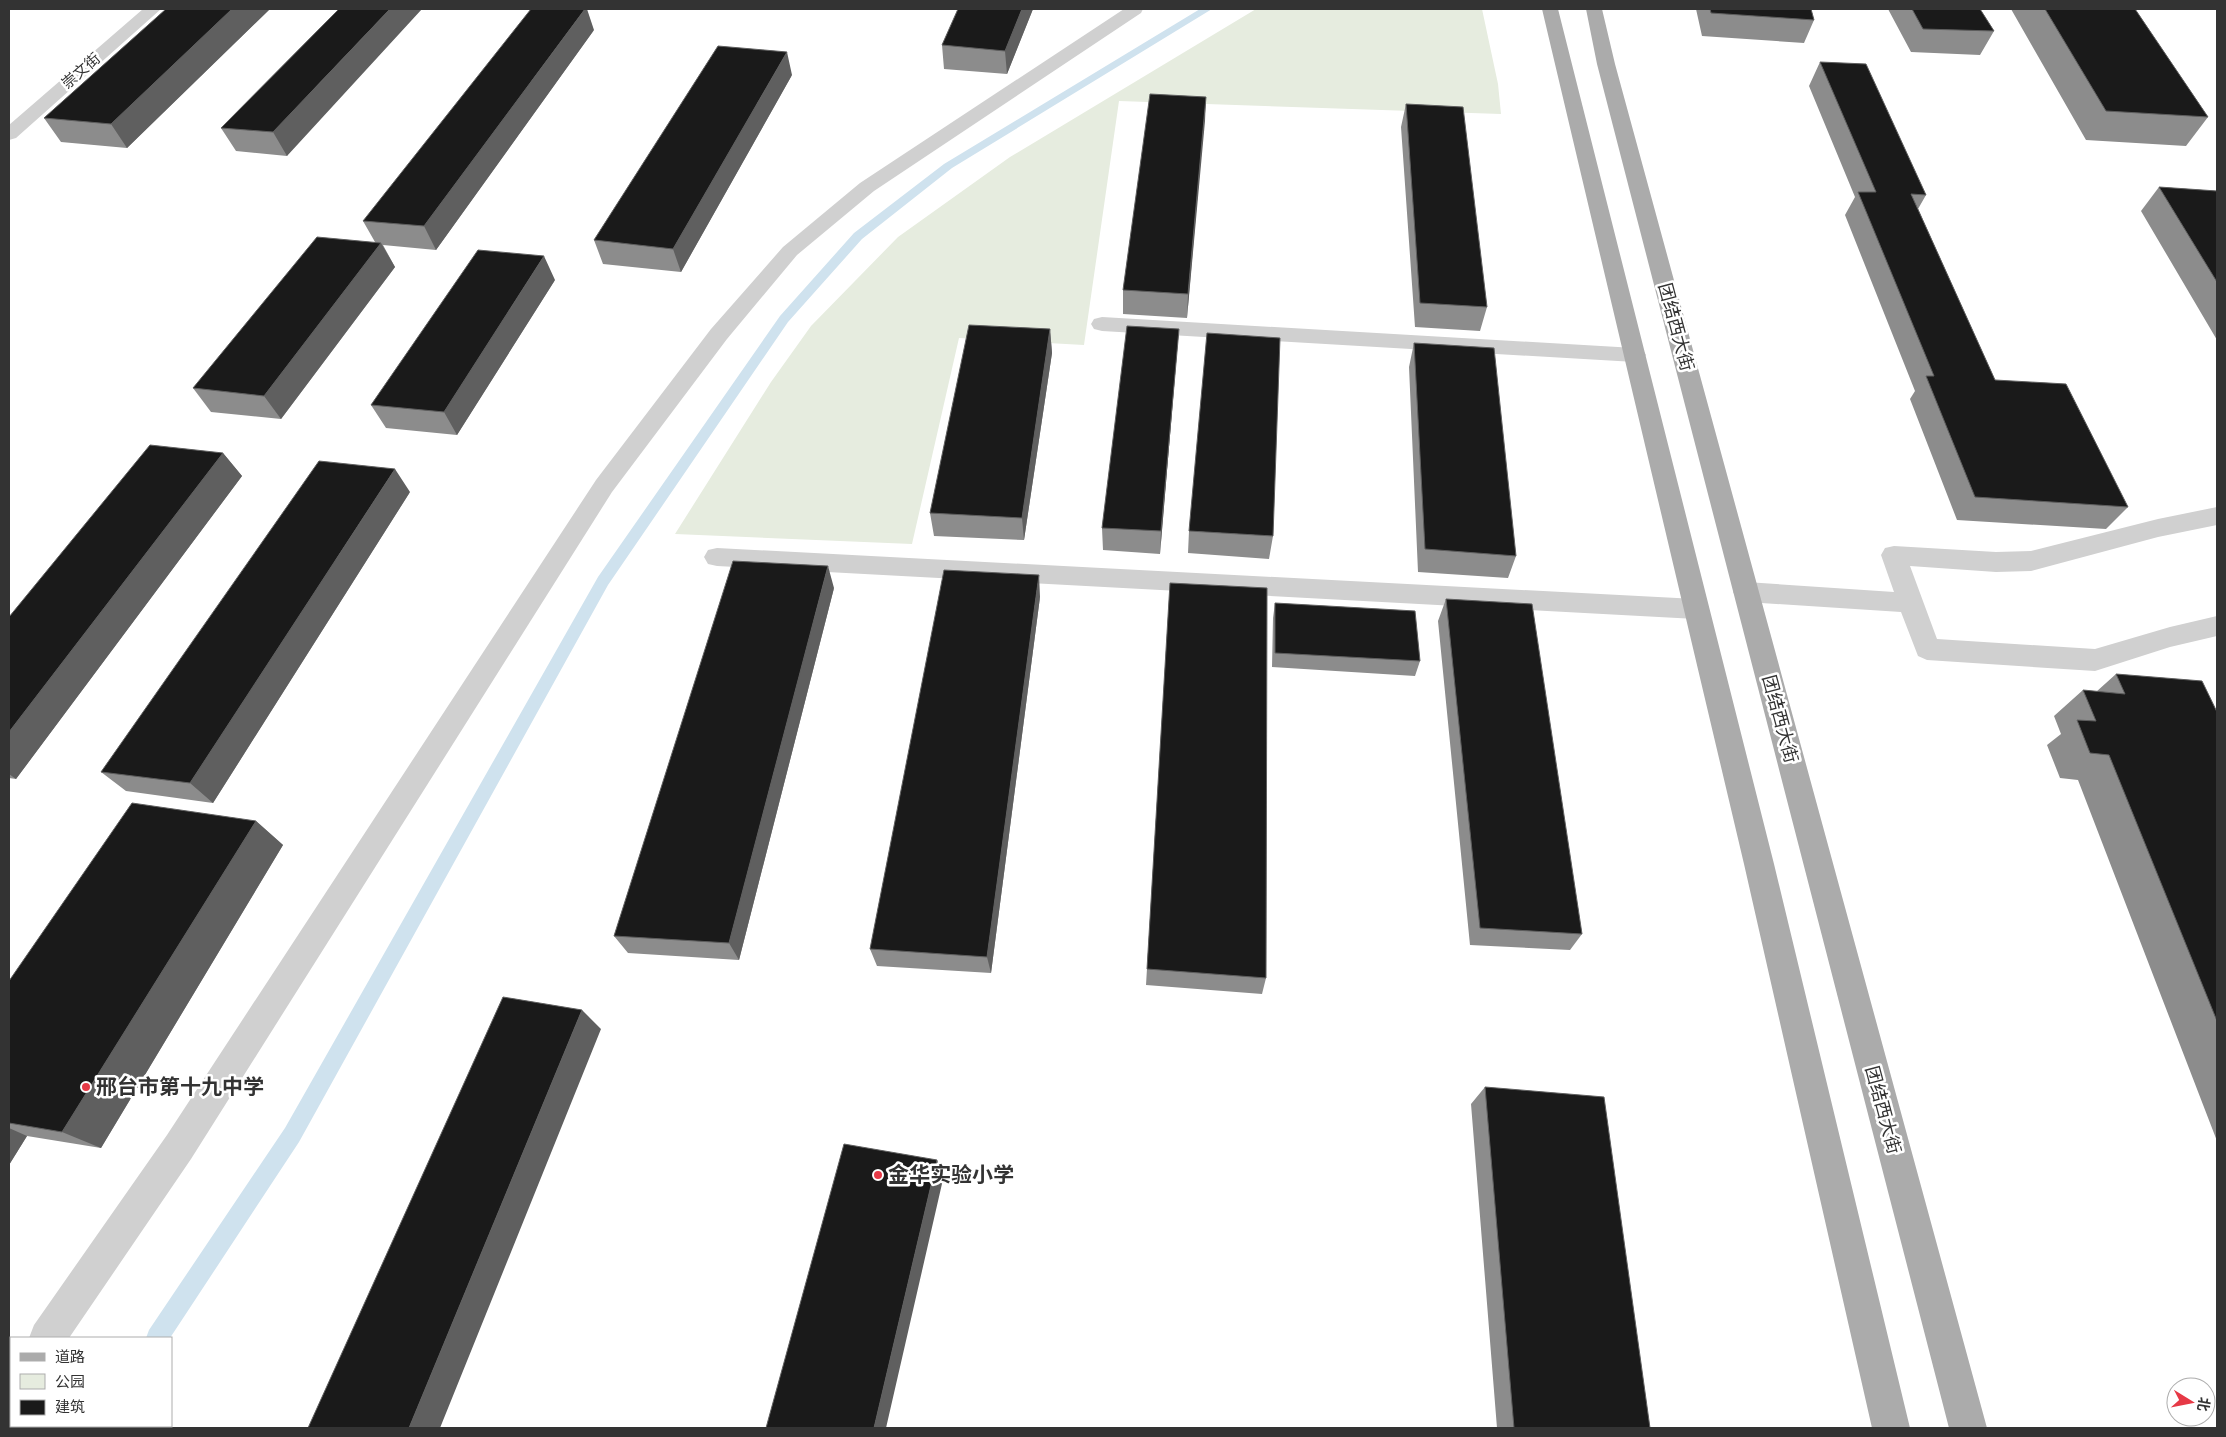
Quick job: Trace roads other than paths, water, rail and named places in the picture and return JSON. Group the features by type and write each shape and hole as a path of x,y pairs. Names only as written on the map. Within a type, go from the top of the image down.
{"main road":[{"path":"1550,9 1696,609 1891,1428"},
{"name":"团结西大街","path":"1594,9 1609,74 1968,1428"}],"street":[{"name":"崇文街","path":"9,134 153,9"},
{"path":"48,1337 179,1147 604,486 719,334 790,251 867,187 1135,9"},
{"path":"1102,324 1634,355"},
{"path":"2217,516 2158,528 2031,561 1996,562 1894,556 1927,649 2095,660 2217,626"},
{"path":"718,556 1696,609"},
{"path":"1746,592 1911,603"}],"waterway":[{"path":"158,1337 292,1135 603,581 784,319 858,236 948,166 1207,9"}],"place":[{"name":"邢台市第十九中学","path":"86,1087"},
{"name":"金华实验小学","path":"878,1175"}]}
